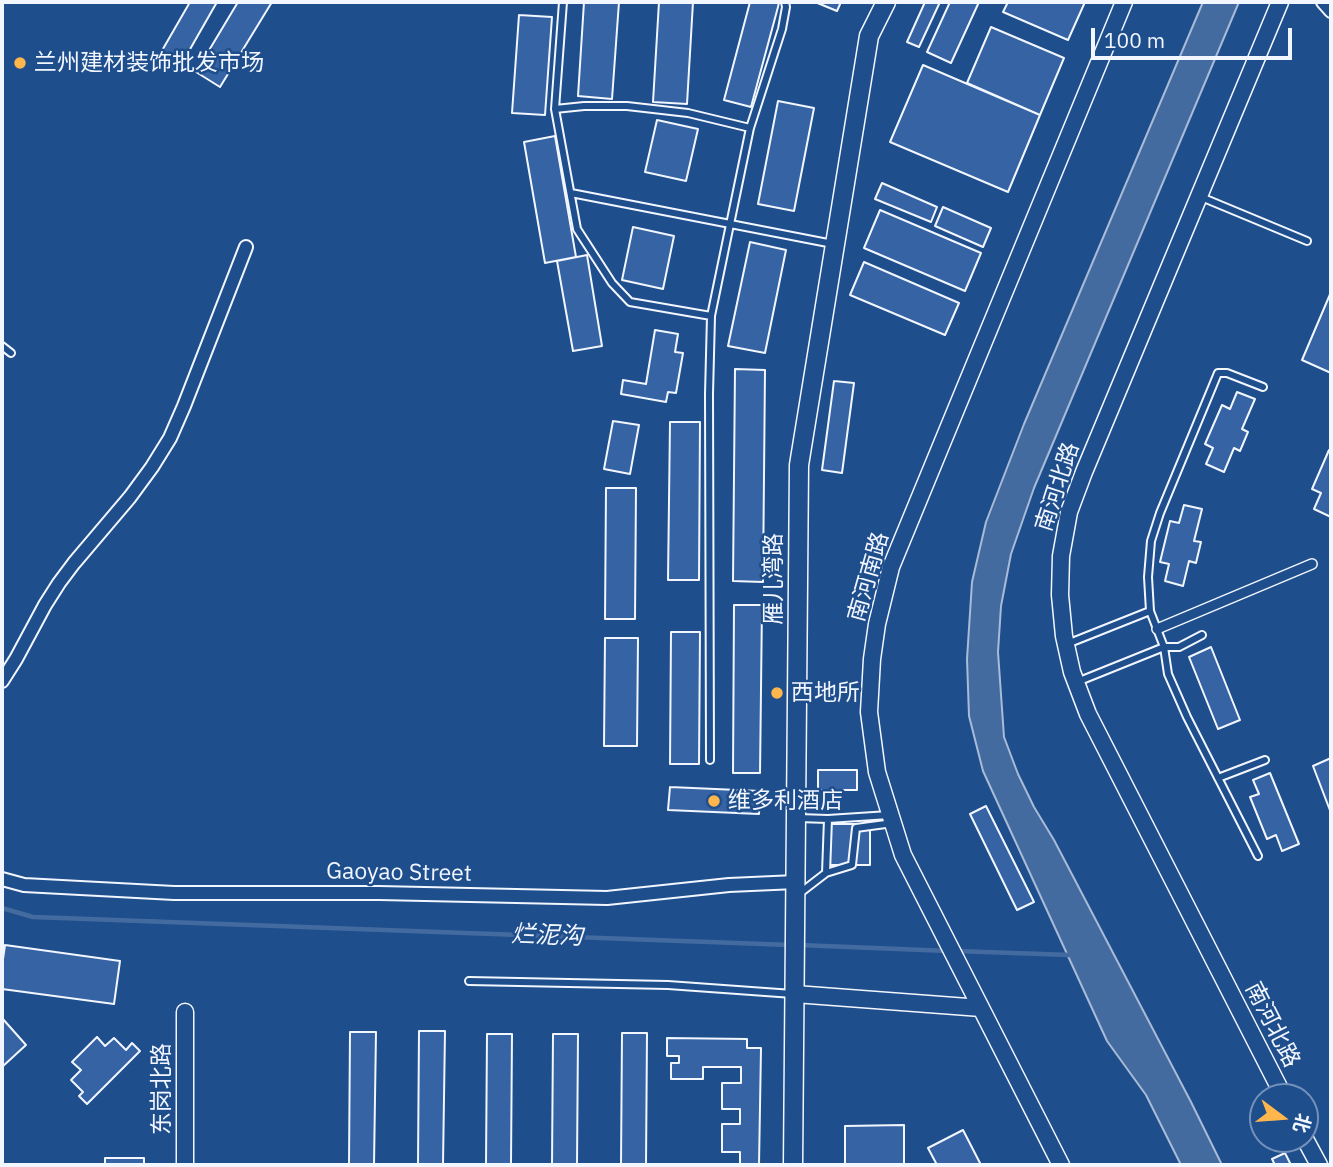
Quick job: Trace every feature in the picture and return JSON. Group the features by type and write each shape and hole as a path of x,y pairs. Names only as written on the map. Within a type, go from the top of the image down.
{"main road":[{"name":"雁儿湾路","path":"793,1165 799,465 869,36 886,2"}],"street":[{"name":"南河南路","path":"1061,1165 903,855 877,772 869,712 877,624 891,567 1124,2"},
{"name":"南河北路","path":"1277,1083 1087,714 1066,645 1060,594 1060,556 1069,512 1084,472 1280,2"},
{"path":"1323,2 1331,11"},
{"path":"2,681 59,583 130,497 170,438 246,247"},
{"path":"1157,629 1312,564"},
{"name":"Gaoyao Street","path":"2,879 43,886 174,893 379,893 607,898 690,888 796,889"},
{"path":"795,988 979,1003"},
{"name":"东岗北路","path":"185,1012 185,1165"}],"lane":[{"path":"563,2 555,109 577,229 612,283 630,302 711,316"},
{"path":"710,760 711,316 750,128 782,29 785,2"},
{"path":"555,109 626,106 688,113 750,128"},
{"path":"571,192 835,244"},
{"path":"1199,196 1307,241"},
{"path":"2,346 11,353"},
{"path":"1258,856 1168,674 1164,647 1150,611 1148,577 1151,541 1160,513 1218,373 1227,373 1263,387"},
{"path":"1066,645 1150,611"},
{"path":"1076,682 1164,647 1179,646 1202,635"},
{"path":"1218,778 1265,760"},
{"path":"796,818 892,819"},
{"path":"826,873 828,819"},
{"path":"796,889 826,873 852,865 856,828 892,819"},
{"path":"469,981 795,988"}],"water":[{"path":"1203,2 1239,2 1034,488 1011,554 1001,606 998,652 1004,737 1018,774 1222,1165 1181,1165 1146,1095 1107,1041 983,771 969,716 967,659 972,582 986,522 1024,424"}],"building":[{"path":"190,2 217,2 177,72 156,61"},
{"path":"238,2 272,2 220,87 196,72"},
{"path":"584,2 619,2 612,99 578,96"},
{"path":"659,2 693,2 687,104 653,102"},
{"path":"750,2 779,2 751,107 724,100"},
{"path":"815,2 841,2 837,11"},
{"path":"925,2 940,2 919,47 907,42"},
{"path":"950,2 979,2 951,63 927,52"},
{"path":"1008,2 1085,2 1068,40 1003,12"},
{"path":"519,15 552,17 545,115 512,113"},
{"path":"991,27 1064,58 1040,115 967,83"},
{"path":"923,65 1040,115 1008,192 890,142"},
{"path":"778,101 814,108 794,211 758,204"},
{"path":"657,120 698,129 686,181 645,172"},
{"path":"555,136 576,257 545,263 524,142"},
{"path":"882,183 937,207 931,222 875,199"},
{"path":"943,207 991,228 983,247 935,226"},
{"path":"880,210 981,253 965,291 864,248"},
{"path":"633,227 674,236 663,289 622,280"},
{"path":"750,242 786,250 765,353 728,346"},
{"path":"587,255 602,346 573,351 557,261"},
{"path":"864,262 959,303 945,335 850,295"},
{"path":"1331,292 1331,373 1302,360"},
{"path":"655,330 678,334 675,352 683,353 676,393 668,392 666,402 621,394 623,380 646,384"},
{"path":"735,369 765,370 763,582 733,581"},
{"path":"834,381 854,383 842,473 822,470"},
{"path":"1237,392 1255,399 1242,429 1248,432 1240,451 1234,448 1224,472 1206,464 1213,448 1205,444 1222,405 1230,409"},
{"path":"613,421 639,425 630,474 604,469"},
{"path":"670,422 700,422 699,580 668,580"},
{"path":"1329,450 1331,517 1314,509 1321,493 1312,489"},
{"path":"606,488 636,488 635,619 605,619"},
{"path":"1184,505 1202,509 1194,541 1201,542 1196,563 1189,561 1183,586 1165,581 1169,564 1160,562 1170,521 1179,523"},
{"path":"734,605 762,605 760,773 733,773"},
{"path":"671,632 700,632 699,764 670,764"},
{"path":"605,638 638,638 637,746 604,746"},
{"path":"1211,647 1240,720 1218,729 1189,657"},
{"path":"1331,758 1331,813 1313,766"},
{"path":"818,770 857,770 857,790 818,790"},
{"path":"1270,773 1299,844 1282,851 1276,835 1267,839 1250,797 1259,794 1253,780"},
{"name":"维多利酒店","path":"670,787 760,791 759,814 668,810"},
{"path":"986,806 1034,902 1017,910 970,814"},
{"path":"824,824 870,824 870,865 824,865"},
{"path":"5,945 120,961 114,1004 2,989"},
{"path":"2,1018 26,1045 2,1067"},
{"path":"419,1031 445,1031 443,1165 418,1165"},
{"path":"350,1032 376,1032 374,1165 349,1165"},
{"path":"622,1033 647,1033 646,1165 621,1165"},
{"path":"487,1034 512,1034 511,1165 486,1165"},
{"path":"553,1034 578,1034 577,1165 552,1165"},
{"path":"97,1037 105,1046 114,1038 126,1050 132,1043 140,1051 87,1104 79,1096 83,1092 71,1080 81,1070 72,1062"},
{"path":"667,1038 747,1039 747,1048 761,1048 759,1165 740,1165 740,1152 722,1152 722,1124 740,1124 740,1109 722,1109 722,1083 741,1083 741,1067 703,1067 703,1079 671,1079 671,1063 679,1063 679,1056 667,1056"},
{"path":"904,1125 904,1165 845,1165 845,1126"},
{"path":"963,1130 981,1165 937,1165 928,1148"},
{"path":"1285,1153 1291,1165 1275,1165 1272,1159"},
{"path":"105,1158 144,1158 144,1165 105,1165"}],"waterway":[{"name":"烂泥沟","path":"2,908 33,917 790,945"},
{"name":"烂泥沟","path":"799,945 948,951"},
{"name":"烂泥沟","path":"956,951 1070,955"}],"place":[{"name":"兰州建材装饰批发市场","path":"20,63"},
{"name":"西地所","path":"777,693"},
{"name":"维多利酒店","path":"714,801"}]}
